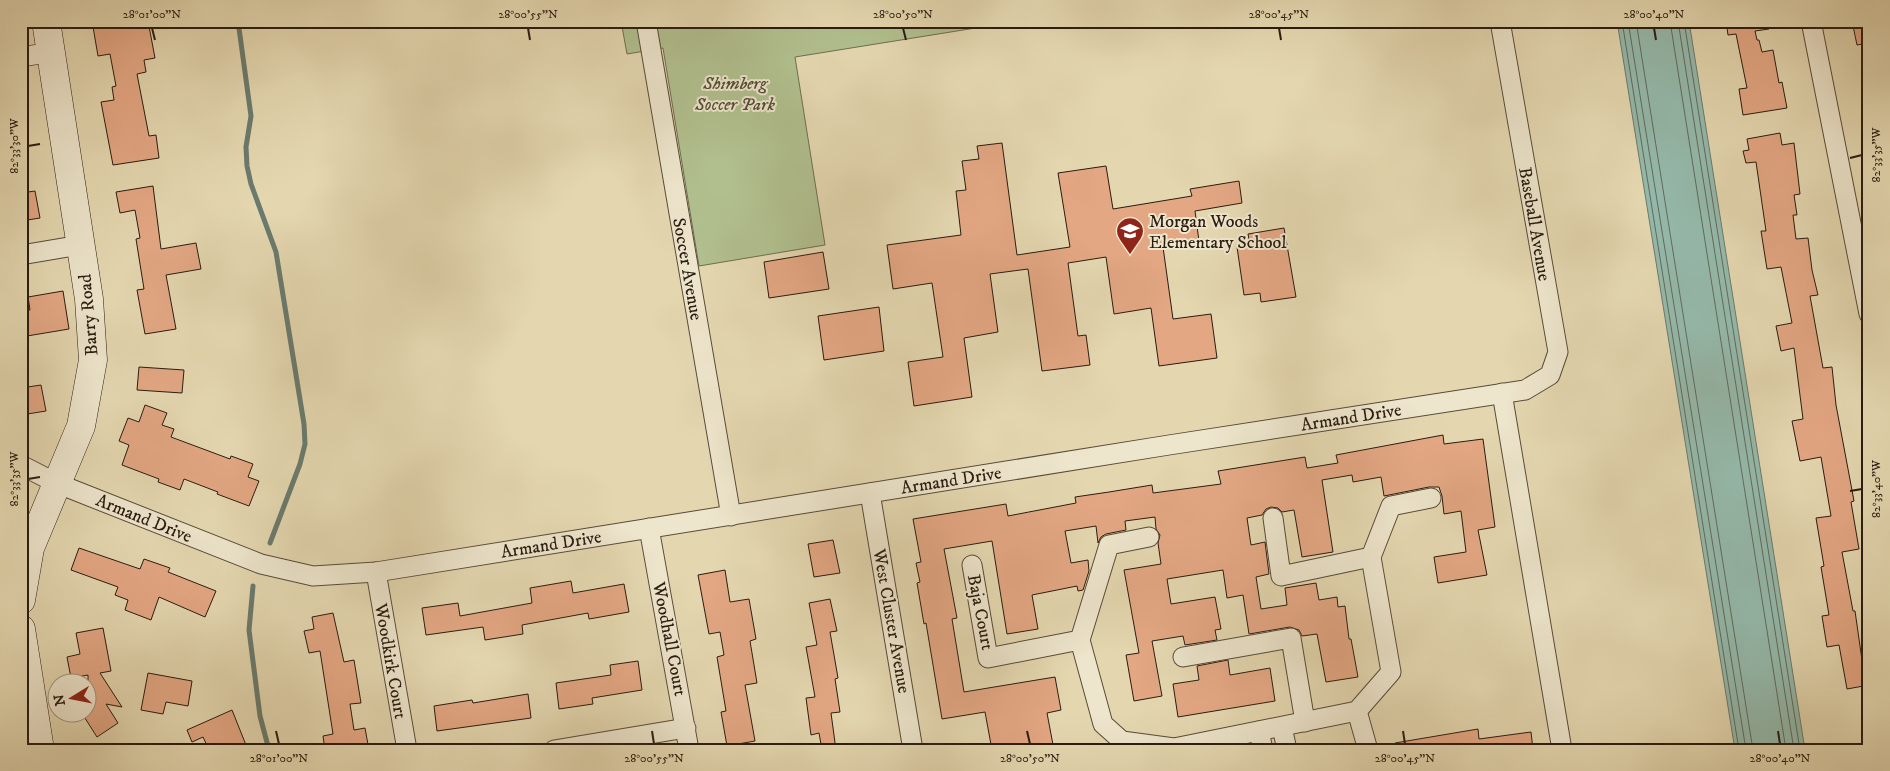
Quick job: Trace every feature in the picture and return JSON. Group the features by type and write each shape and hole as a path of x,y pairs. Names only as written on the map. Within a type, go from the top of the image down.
{"street":[{"name":"Barry Road","path":"21,600 30,548 81,426 93,360 89,299 46,21"},
{"name":"Soccer Avenue","path":"646,21 731,516"},
{"name":"Baseball Avenue","path":"1500,21 1558,352 1550,376 1525,390 1502,393"},
{"path":"1811,21 1867,295 1869,314"},
{"path":"21,57 52,52"},
{"path":"21,255 80,245"},
{"path":"1502,393 1562,750"},
{"name":"Armand Drive","path":"21,465 56,483 261,564 313,576 376,572 1502,393"},
{"name":"West Cluster Avenue","path":"870,493 913,750"},
{"path":"1149,537 1109,545 1080,640 1104,724 1117,745 1174,749 1261,741 1285,727 1357,711 1391,672 1371,557 1391,506 1431,498"},
{"path":"1273,518 1281,576 1371,557"},
{"name":"Woodhall Court","path":"649,528 689,750"},
{"name":"Baja Court","path":"972,565 988,658 1080,640"},
{"name":"Woodkirk Court","path":"376,572 407,750"},
{"path":"21,629 40,750"},
{"path":"1183,657 1291,638 1305,722"},
{"path":"1357,711 1368,750"},
{"path":"1285,727 1287,750"},
{"path":"554,750 686,728"}],"green space":[{"name":"Shimberg Soccer Park","path":"621,21 1019,21 795,57 825,245 699,266 663,48 627,54"}],"water":[{"path":"1617,21 1689,21 1805,750 1735,750"}],"building":[{"path":"92,21 148,21 155,58 144,60 146,72 137,74 149,136 156,135 159,158 113,165 101,102 114,100 112,87 116,86 110,54 98,56"},
{"path":"1726,21 1769,21 1769,29 1755,31 1762,52 1773,50 1779,83 1782,82 1787,108 1743,115 1739,89 1747,88 1736,34 1728,35"},
{"path":"1852,21 1869,21 1869,43 1857,45"},
{"path":"1780,133 1782,145 1794,143 1800,194 1794,195 1797,215 1793,215 1796,239 1808,238 1812,270 1818,295 1810,296 1823,368 1832,367 1836,405 1854,501 1851,502 1859,549 1842,552 1853,611 1855,611 1862,660 1869,659 1869,685 1847,689 1839,645 1827,647 1822,616 1829,615 1821,567 1824,566 1816,518 1831,516 1821,457 1800,461 1792,421 1803,419 1794,348 1781,351 1776,326 1792,323 1781,267 1767,269 1761,231 1766,231 1756,162 1746,163 1743,151 1749,150 1747,139"},
{"path":"1002,143 1017,255 1070,247 1058,173 1106,166 1113,209 1192,196 1190,189 1239,181 1242,203 1195,211 1199,241 1163,247 1173,319 1211,314 1217,358 1159,366 1151,308 1114,314 1106,257 1068,263 1078,336 1086,335 1090,365 1042,371 1028,269 990,274 998,332 964,338 972,397 914,406 908,362 943,357 932,283 893,289 887,245 961,235 956,191 966,190 962,161 979,159 977,146"},
{"path":"153,186 161,249 196,243 201,269 166,275 176,329 145,334 137,290 144,289 136,239 140,238 135,210 120,213 116,192"},
{"path":"35,191 40,218 21,221 21,193"},
{"path":"1284,228 1296,297 1261,302 1260,293 1244,295 1237,247 1250,245 1248,234"},
{"path":"823,252 829,289 769,298 764,262"},
{"path":"63,291 69,329 21,337 21,311 30,310 28,297"},
{"path":"879,307 884,351 824,360 818,316"},
{"path":"139,367 184,370 182,393 137,390"},
{"path":"41,385 46,411 21,415 21,388"},
{"path":"145,405 167,413 162,425 174,429 171,437 230,459 231,456 253,464 248,477 259,481 249,506 184,479 180,490 158,482 159,479 122,465 129,445 119,441 128,418 139,422"},
{"path":"1443,435 1444,444 1483,439 1495,527 1478,530 1487,575 1438,583 1434,557 1466,552 1461,511 1444,514 1439,487 1429,487 1384,496 1381,477 1353,482 1352,475 1322,480 1333,552 1302,557 1294,510 1282,512 1278,508 1271,507 1266,509 1262,515 1247,518 1251,545 1265,542 1269,574 1256,577 1261,609 1287,605 1285,588 1316,583 1319,600 1337,597 1338,607 1345,606 1349,639 1351,639 1358,677 1326,682 1317,634 1302,636 1299,630 1290,627 1249,634 1243,595 1227,598 1223,570 1167,579 1171,604 1215,597 1221,629 1215,630 1217,640 1185,645 1183,636 1152,641 1162,696 1134,701 1126,655 1139,653 1124,570 1161,564 1158,543 1160,535 1156,529 1155,517 1125,521 1126,530 1106,534 1101,537 1098,543 1096,526 1065,531 1071,563 1088,560 1089,571 1083,590 1078,591 1077,586 1032,595 1038,629 1007,634 992,541 944,549 957,618 952,619 964,692 1055,677 1061,710 1047,713 1054,750 992,750 985,712 942,719 926,623 924,624 917,583 920,582 916,563 921,562 913,519 1006,504 1008,516 1076,503 1075,497 1152,485 1153,493 1221,484 1218,471 1305,457 1307,468 1338,463 1336,455"},
{"path":"833,540 840,573 814,577 808,544"},
{"path":"79,548 140,569 144,559 170,568 168,572 216,591 205,617 159,597 151,620 125,610 128,600 115,595 118,587 71,570"},
{"path":"725,570 730,602 749,599 756,639 750,641 757,683 745,685 755,741 727,746 721,712 726,711 717,657 724,655 720,632 709,634 698,575"},
{"path":"571,581 573,593 624,584 629,612 589,619 588,613 522,625 523,634 485,640 483,627 426,635 422,608 458,603 460,616 532,603 530,588"},
{"path":"830,599 837,631 830,632 838,678 835,679 840,712 831,713 836,750 822,750 819,733 811,735 806,698 815,697 806,647 817,645 809,603"},
{"path":"333,613 344,662 354,660 361,703 350,704 354,730 365,728 369,750 325,750 323,736 333,734 320,651 309,653 304,631 314,629 312,617"},
{"path":"103,628 111,671 100,673 122,707 106,704 118,723 97,737 89,724 98,724 98,674 70,674 67,657 80,654 76,633"},
{"path":"1228,660 1230,675 1270,668 1275,701 1178,717 1173,684 1199,680 1197,666"},
{"path":"638,661 642,690 592,698 593,704 559,709 556,683 611,675 610,665"},
{"path":"148,673 192,681 188,706 166,702 163,714 141,710"},
{"path":"528,694 531,718 437,731 434,706 472,700 473,703"},
{"path":"232,710 248,750 209,750 203,737 192,742 187,730"},
{"path":"1478,729 1479,739 1531,732 1533,750 1396,750 1395,743"}],"waterway":[{"path":"238,21 251,116 246,147 247,166 251,184 276,252 304,424 305,444 300,464 270,543"},
{"path":"253,586 249,630 260,716 269,750"}],"place":[{"name":"Morgan Woods Elementary School","path":"1130,255"}]}
